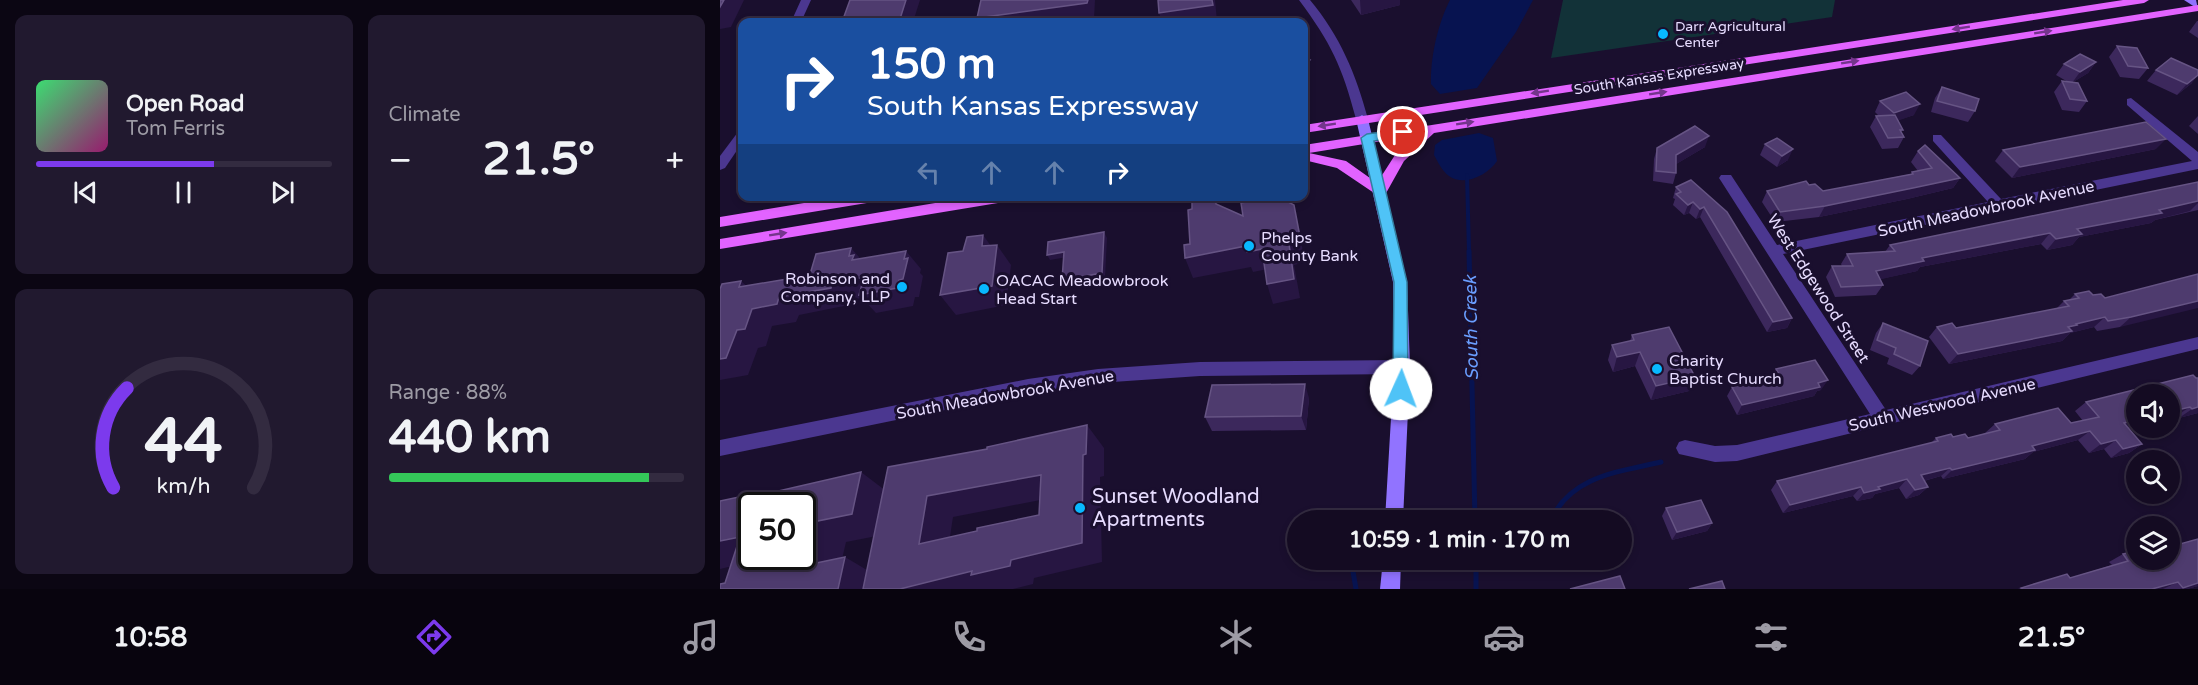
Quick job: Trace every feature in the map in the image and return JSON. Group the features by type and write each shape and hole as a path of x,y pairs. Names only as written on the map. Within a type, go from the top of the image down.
{"main road":[{"name":"South Kansas Expressway","path":"1308,128 2144,0"},
{"path":"2189,0 2198,7"},
{"name":"South Kansas Expressway","path":"1308,148 2198,7"},
{"path":"1362,119 1401,282 1402,367 1395,510"},
{"path":"1380,192 1395,163 1412,141 1439,127"},
{"path":"1308,157 1341,164 1380,192"},
{"path":"720,222 848,201"},
{"path":"720,244 980,201"},
{"path":"1390,589 1391,570"}],"street":[{"path":"798,18 806,0"},
{"path":"1304,0 1339,45 1351,77 1362,119"},
{"path":"2131,102 2198,159"},
{"path":"1937,138 1998,205"},
{"path":"720,165 738,140"},
{"name":"South Meadowbrook Avenue","path":"1774,251 2198,164"},
{"name":"West Edgewood Street","path":"1726,178 1882,418"},
{"name":"South Westwood Avenue","path":"1685,447 1715,454 1737,453 2198,343"},
{"name":"South Meadowbrook Avenue","path":"720,448 1028,387 1098,376 1200,369 1402,367"}],"green space":[{"name":"Darr Agricultural Center","path":"1563,0 1835,0 1832,17 1551,58"}],"shaded area":[{"path":"1450,0 1533,0 1516,32 1477,88 1440,94 1431,84 1433,52 1438,30"},
{"path":"1479,133 1493,138 1497,161 1488,171 1475,178 1462,180 1449,176 1434,155 1435,145 1442,140"}],"building":[{"path":"850,0 906,0 900,18 843,18"},
{"path":"981,0 1088,0 1087,3 977,18"},
{"path":"1158,0 1212,0 1213,5 1159,13"},
{"path":"2117,46 2137,48 2148,68 2128,66"},
{"path":"2080,54 2096,62 2080,72 2064,64"},
{"path":"2171,58 2198,70 2198,75 2187,84 2156,70"},
{"path":"2062,81 2078,83 2087,101 2070,99"},
{"path":"1942,87 1979,99 1975,111 1937,101"},
{"path":"1906,92 1920,104 1894,113 1880,101"},
{"path":"1895,115 1904,137 1888,138 1876,116"},
{"path":"2146,122 2166,139 2020,167 2003,150"},
{"path":"1695,126 1709,136 1676,155 1676,173 1656,171 1657,148"},
{"path":"1777,138 1793,149 1782,156 1765,144"},
{"path":"1925,145 1960,178 1825,206 1780,212 1767,191 1806,181 1809,185 1815,184 1823,191 1913,174 1912,172 1932,168 1918,151"},
{"path":"1691,180 1727,212 1792,318 1773,322 1704,207 1700,209 1693,202 1688,205 1676,194 1681,192 1676,187"},
{"path":"2198,182 2198,201 2159,210 2162,213 2077,229 2082,234 2056,239 2050,233 1922,258 1924,261 1876,271 1883,285 1841,287 1832,266 1853,266 1847,254 1895,251 1890,245"},
{"name":"Phelps County Bank","path":"1216,201 1216,204 1243,216 1241,203 1286,201 1294,205 1301,242 1289,244 1294,279 1267,284 1262,249 1247,252 1246,246 1185,258 1184,245 1190,244 1188,210 1192,209 1192,202"},
{"path":"1104,232 1102,273 1062,280 1064,252 1047,255 1048,242"},
{"path":"983,235 982,246 997,245 992,286 940,295 948,253 963,251 967,237"},
{"path":"851,248 849,256 854,255 852,260 906,251 904,259 908,258 903,279 899,280 897,288 859,295 864,277 832,283 831,288 779,297 777,304 752,309 745,329 737,330 726,358 720,359 720,289 722,284 741,281 739,287 805,276 811,271 816,254"},
{"path":"2198,274 2198,301 2108,321 2105,317 2068,327 2072,331 1958,354 1937,327 1952,323 1956,328 2069,306 2064,301 2079,298 2075,294 2089,291 2093,295 2101,294 2105,298"},
{"path":"1883,323 1928,341 1920,366 1894,354 1896,348 1877,340"},
{"path":"1669,327 1695,377 1656,386 1640,352 1617,357 1612,345 1634,340 1632,335"},
{"path":"1815,360 1828,380 1818,383 1820,387 1742,405 1732,387 1780,376 1776,369"},
{"path":"2193,375 2198,378 2198,407 2180,409 2180,384 2157,384"},
{"path":"1305,384 1301,416 1205,417 1212,385"},
{"path":"2126,392 2126,422 2124,423 2126,438 2137,438 2142,444 2123,449 2116,440 2101,444 2090,431 2032,446 2035,450 1921,475 1928,487 1915,490 1907,479 1864,493 1861,487 1790,505 1777,481 1938,441 1936,438 1951,434 1953,437 1965,434 1968,438 2000,430 1995,424 2058,408 2071,423 2099,417 2086,402"},
{"path":"1087,425 1086,454 1083,455 1082,543 1011,560 1010,566 971,575 972,571 900,589 863,589 888,467 987,449 987,447","holes":["1041,475 1039,515 977,528 977,531 919,544 927,496"]},
{"path":"861,472 852,514 816,521 816,492 774,492"},
{"path":"738,497 738,537 720,541 720,501"},
{"path":"1701,500 1712,523 1677,532 1666,508"},
{"path":"2198,539 2198,583 2183,588 2178,582 2152,589 2021,588 2067,574 2070,578 2126,562 2126,570 2180,570 2180,544"},
{"path":"738,543 738,570 816,570 816,563 845,557 838,589 720,589 720,584 725,583"},
{"path":"1620,576 1625,589 1570,589"},
{"path":"1722,581 1725,589 1689,589"}],"waterway":[{"name":"South Creek","path":"1467,175 1469,252"},
{"name":"South Creek","path":"1469,251 1475,510"},
{"path":"1557,510 1571,494 1597,478 1661,462"},
{"path":"1353,570 1356,589"},
{"name":"South Creek","path":"1476,570 1476,589"}],"place":[{"name":"Darr Agricultural Center","path":"1663,34"},
{"name":"Phelps County Bank","path":"1249,246"},
{"name":"Robinson and Company, LLP","path":"902,287"},
{"name":"OACAC Meadowbrook Head Start","path":"984,289"},
{"name":"Charity Baptist Church","path":"1657,369"},
{"name":"Sunset Woodland Apartments","path":"1080,508"}],"route":[{"path":"1401,389 1401,282 1367,138 1403,132"}]}
